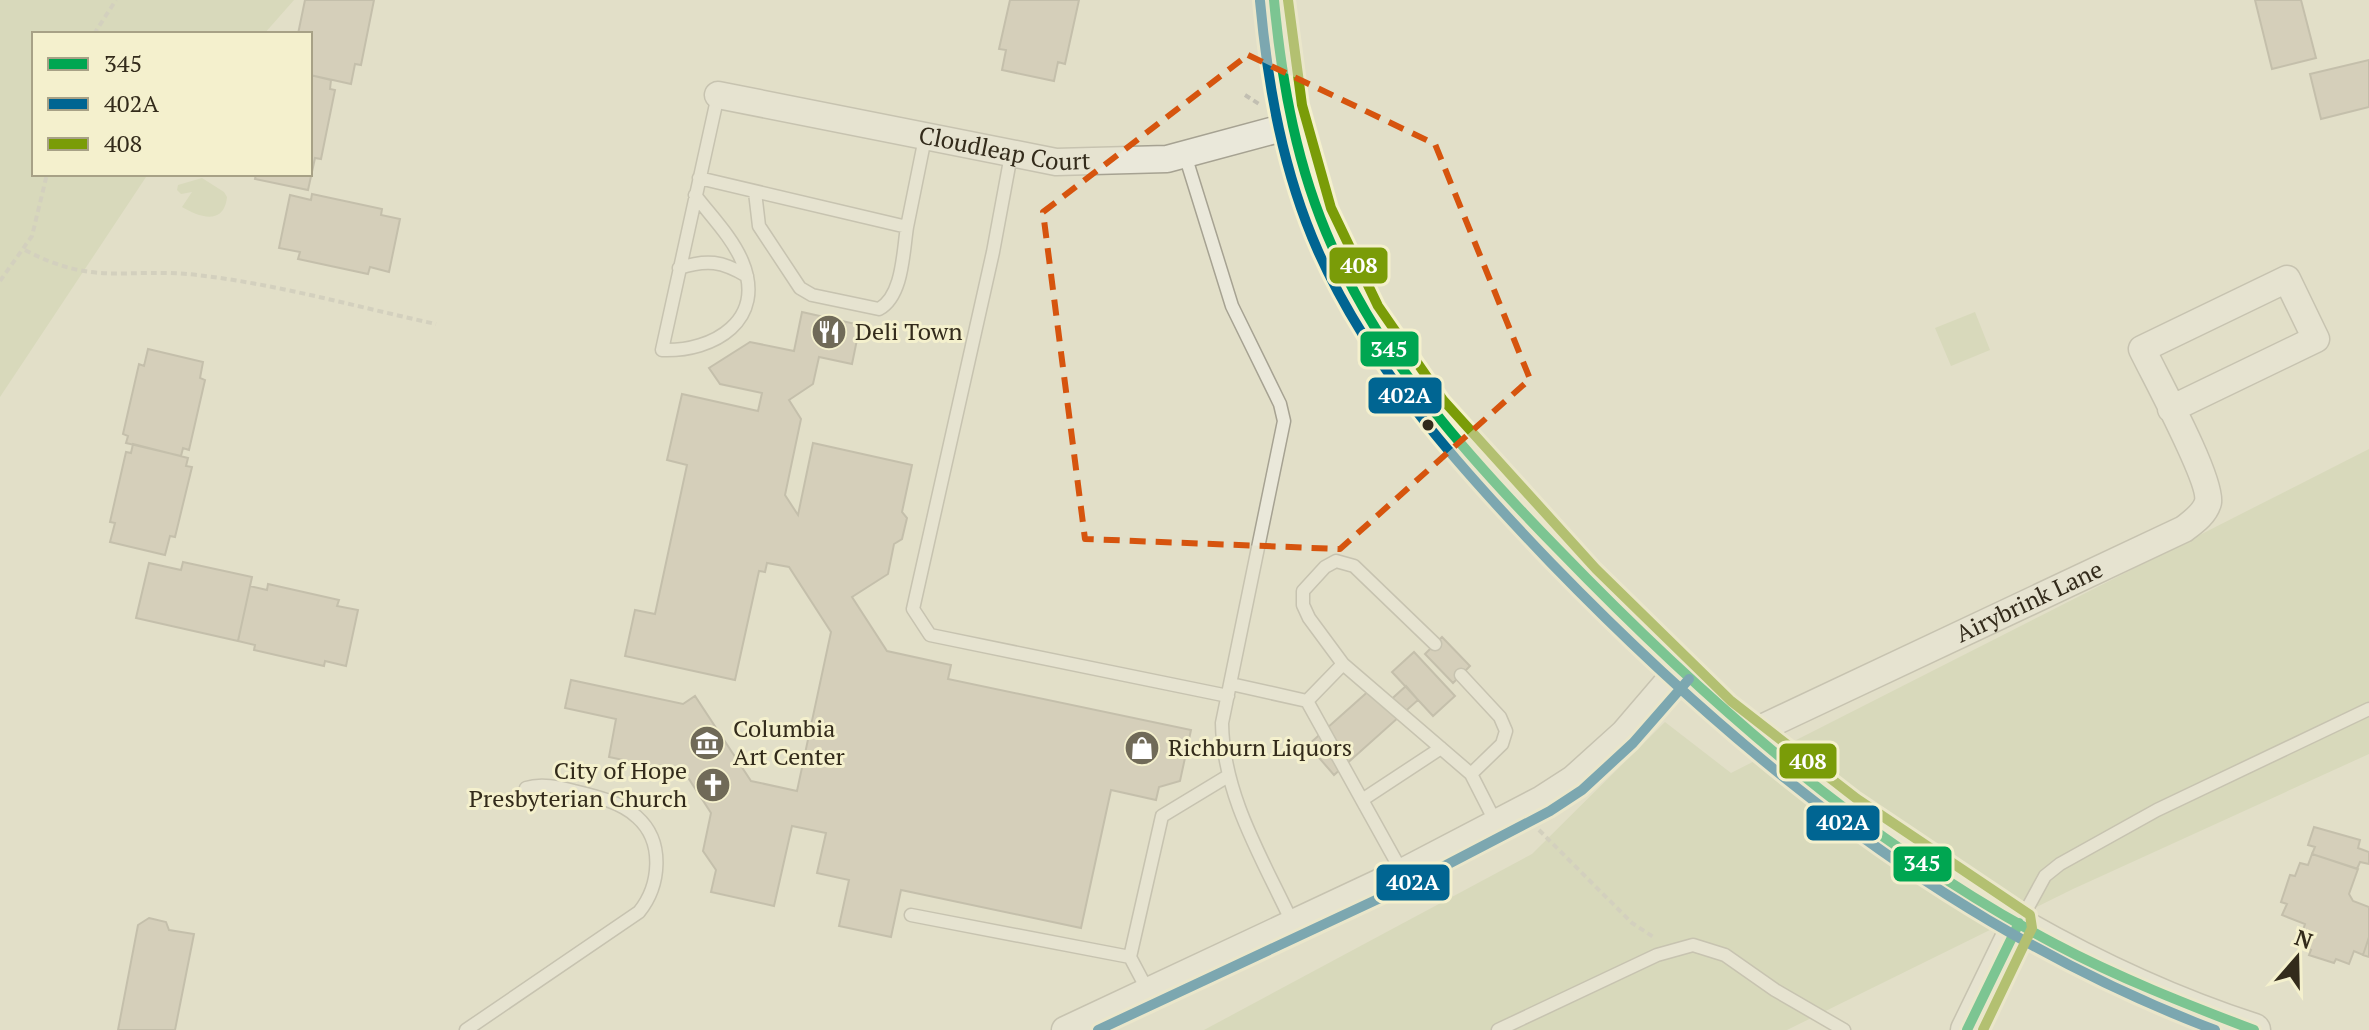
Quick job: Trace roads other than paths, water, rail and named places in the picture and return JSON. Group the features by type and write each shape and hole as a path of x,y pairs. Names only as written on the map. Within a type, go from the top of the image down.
{"street":[{"path":"1274,0 1290,126 1308,184 1346,276 1407,379 1457,442 1570,564 1678,670 1749,734 1872,828 2019,923 2168,998 2254,1030"},
{"name":"Cloudleap Court","path":"718,95 1056,162 1123,162 1185,155 1290,126"},
{"name":"Airybrink Lane","path":"1749,734 2184,529 2200,517 2208,504 2208,486 2142,349 2287,279 2316,339 2171,409"},
{"path":"1065,1030 1402,872 1520,811 1573,779 1600,756 1678,670"},
{"path":"1967,1030 2019,923"}],"lane":[{"path":"695,195 740,258 747,276 744,306 732,329 719,339 695,350 662,350 695,195 718,95"},
{"path":"755,192 759,226 800,288 812,295 879,309 886,305 896,287 925,138"},
{"path":"1011,155 993,252 913,609 930,635 1230,690 1307,701"},
{"path":"1185,155 1232,306 1280,404 1284,421 1222,723 1222,756 1233,796 1292,922"},
{"path":"699,178 907,227"},
{"path":"679,268 713,261 725,263 747,276"},
{"path":"1435,644 1346,561 1336,561 1325,567 1303,591 1303,605 1309,618 1343,664 1471,774 1496,823"},
{"path":"1307,701 1343,664"},
{"path":"1461,675 1500,717 1506,731 1502,744 1471,774"},
{"path":"1307,701 1402,872"},
{"path":"2019,923 2035,890 2060,864 2157,810 2369,709"},
{"path":"1362,800 1441,748"},
{"path":"1148,991 1130,957 1162,816 1228,776"},
{"path":"466,1030 639,912 651,897 657,854 650,834 638,817 596,796 557,787 526,788"},
{"path":"911,915 1130,957"},
{"path":"1498,1030 1671,949 1693,945 1725,955 1775,990 1844,1030"}],"place":[{"name":"Deli Town","path":"829,332"},
{"name":"Columbia Art Center","path":"707,743"},
{"name":"Richburn Liquors","path":"1142,748"},
{"name":"City of Hope Presbyterian Church","path":"713,785"}]}
